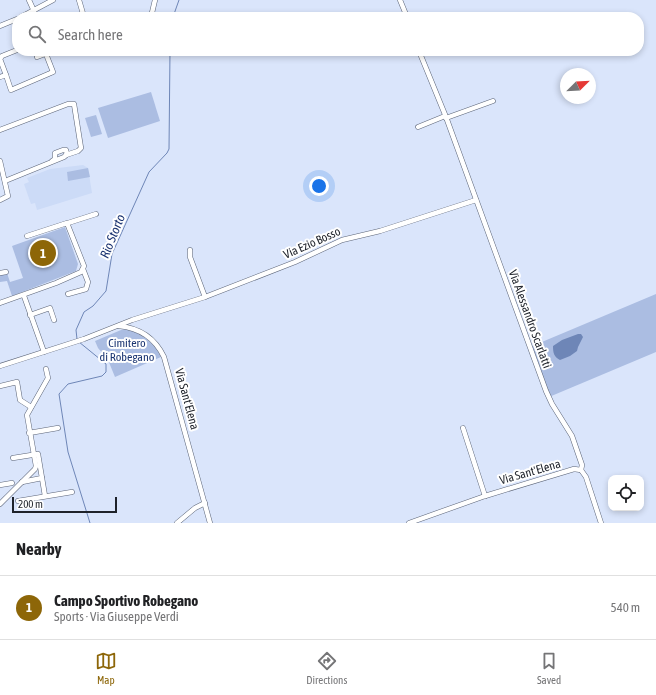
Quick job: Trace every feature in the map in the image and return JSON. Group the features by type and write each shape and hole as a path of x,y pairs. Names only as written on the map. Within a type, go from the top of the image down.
{"street":[{"path":"29,0 34,11 53,0"},
{"path":"79,0 83,12"},
{"path":"152,12 155,0"},
{"path":"400,0 405,12"},
{"path":"0,26 12,20"},
{"path":"12,52 2,56 0,59 11,90 53,72 47,56"},
{"name":"Via Alessandro Scarlatti","path":"421,56 446,117 546,391 575,442 582,465 581,470 588,484 602,523"},
{"path":"0,78 6,75"},
{"path":"418,128 493,101"},
{"path":"0,130 72,103 74,105 81,148 78,151 5,181"},
{"path":"0,161 8,196 0,200"},
{"name":"Via Ezio Bosso","path":"44,352 84,339 132,320 205,297 288,265 342,240 380,231 476,200"},
{"path":"27,236 96,214"},
{"path":"68,223 84,266 83,269 88,282 86,289 68,294"},
{"path":"190,250 190,257 205,297"},
{"path":"0,303 24,296 56,283 81,272 83,269"},
{"path":"0,273 6,272"},
{"path":"0,366 44,352 24,296"},
{"path":"30,315 50,308 54,320"},
{"name":"Via Sant'Elena","path":"119,326 129,327 149,336 160,347 210,523"},
{"path":"0,504 35,469 36,466 27,415 48,378 46,369"},
{"path":"0,386 16,382 20,400 31,407"},
{"path":"29,433 58,428"},
{"path":"463,428 485,496"},
{"path":"13,458 38,454 45,496"},
{"name":"Via Sant'Elena","path":"409,523 485,496 574,469 581,470"},
{"path":"22,482 42,478"},
{"path":"0,485 12,483"},
{"path":"18,501 72,492"},
{"path":"177,523 195,508 205,503"}],"shaded area":[{"path":"83,165 88,168 92,193 37,210 35,203 31,204 24,184 29,182 27,178 50,169"},
{"path":"581,334 583,337 577,351 560,360 556,358 553,346 562,340"}],"green space":[{"path":"151,92 160,121 108,138 98,108"},
{"path":"96,115 102,134 91,137 85,118"},
{"path":"88,168 90,177 68,181 67,172"},
{"path":"65,227 78,264 76,271 12,296 7,281 0,282 0,275 7,273 10,282 23,278 12,246"},
{"path":"656,294 656,352 549,397 530,347"},
{"name":"Cimitero di Robegano","path":"127,329 138,333 147,339 155,347 161,357 115,377 108,360 98,348 95,341"}],"waterway":[{"name":"Rio Storto","path":"175,12 179,0"},
{"name":"Rio Storto","path":"77,339 76,330 84,312 93,306 106,291 112,254 149,172 169,149 170,56"},
{"name":"Rio Storto","path":"79,342 106,364 106,372 102,376 68,384 59,394 68,452 90,523"}],"place":[{"name":"Campo Sportivo Robegano","path":"43,253"}]}
